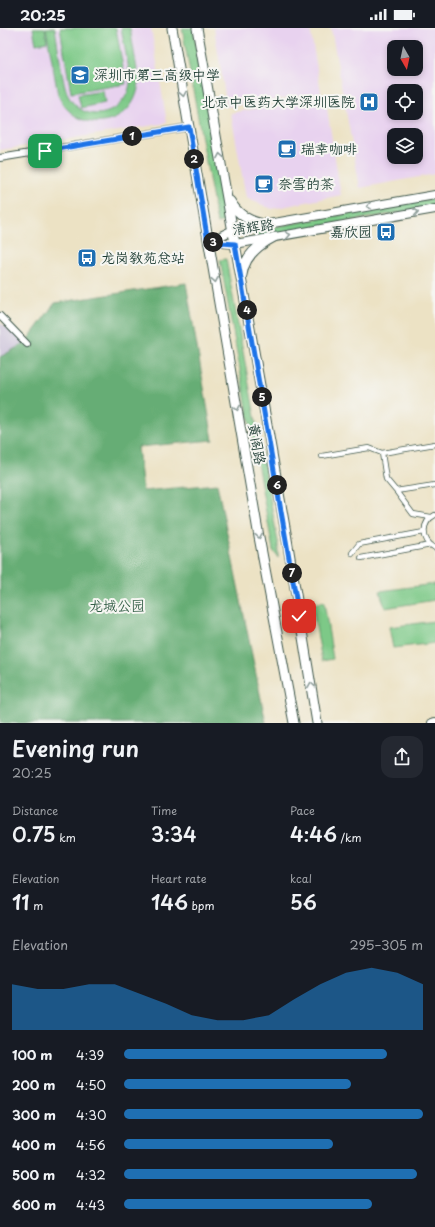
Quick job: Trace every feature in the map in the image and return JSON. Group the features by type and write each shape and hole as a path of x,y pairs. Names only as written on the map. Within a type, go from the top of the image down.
{"main road":[{"name":"黄阁路","path":"172,28 258,530 294,723"},
{"name":"黄阁路","path":"198,28 286,533 317,723"},
{"path":"227,194 230,202 247,220 265,224"},
{"path":"241,279 244,265 252,252 265,241 274,237"}],"street":[{"path":"0,158 189,127"},
{"name":"清辉路","path":"208,242 233,230 435,194"},
{"name":"清辉路","path":"208,242 235,244 435,209"},
{"path":"0,316 27,344"},
{"path":"322,456 370,448 382,453 435,444"},
{"path":"382,453 386,479 413,514 433,516"},
{"path":"396,491 435,485"},
{"path":"433,516 426,524 424,532 427,541 433,546"},
{"path":"352,554 359,544 424,532"},
{"path":"361,558 433,546"}],"shaded area":[{"name":"深圳市第三高级中学","path":"0,28 151,28 167,123 0,150"},
{"path":"214,28 310,28 321,92 227,107"},
{"name":"北京中医药大学深圳医院","path":"331,28 435,28 435,174 360,188"},
{"path":"325,96 341,195 272,209 246,198 231,113"},
{"path":"0,323 31,342 0,362"}],"green space":[{"path":"33,28 45,28 47,42 36,44"},
{"path":"46,28 55,28 65,85 70,99 79,108 89,113 99,114 118,106 125,98 129,87 130,75 121,28 130,28 139,81 135,97 128,109 117,117 104,122 91,122 78,118 67,109 58,95"},
{"path":"60,28 116,28 126,84 71,93"},
{"path":"182,28 193,28 228,221 217,223"},
{"path":"103,91 105,103 81,108 78,95"},
{"path":"435,198 435,206 254,238 253,231"},
{"path":"226,259 278,542 278,558 273,550 220,260"},
{"name":"龙城公园","path":"186,283 213,440 138,447 143,491 217,484 266,723 0,723 0,357 25,343 55,303"},
{"path":"435,584 435,600 385,608 380,591"},
{"path":"324,602 333,659 322,661 312,604"},
{"path":"435,621 435,643 393,648 389,627"}],"place":[{"name":"深圳市第三高级中学","path":"80,75"},
{"name":"北京中医药大学深圳医院","path":"369,102"},
{"name":"瑞幸咖啡","path":"287,149"},
{"name":"奈雪的茶","path":"264,184"},
{"name":"嘉欣园","path":"386,232"},
{"name":"龙岗教苑总站","path":"87,258"}],"route":[{"path":"45,151 189,127 208,242 235,244 286,533 299,616"}]}
